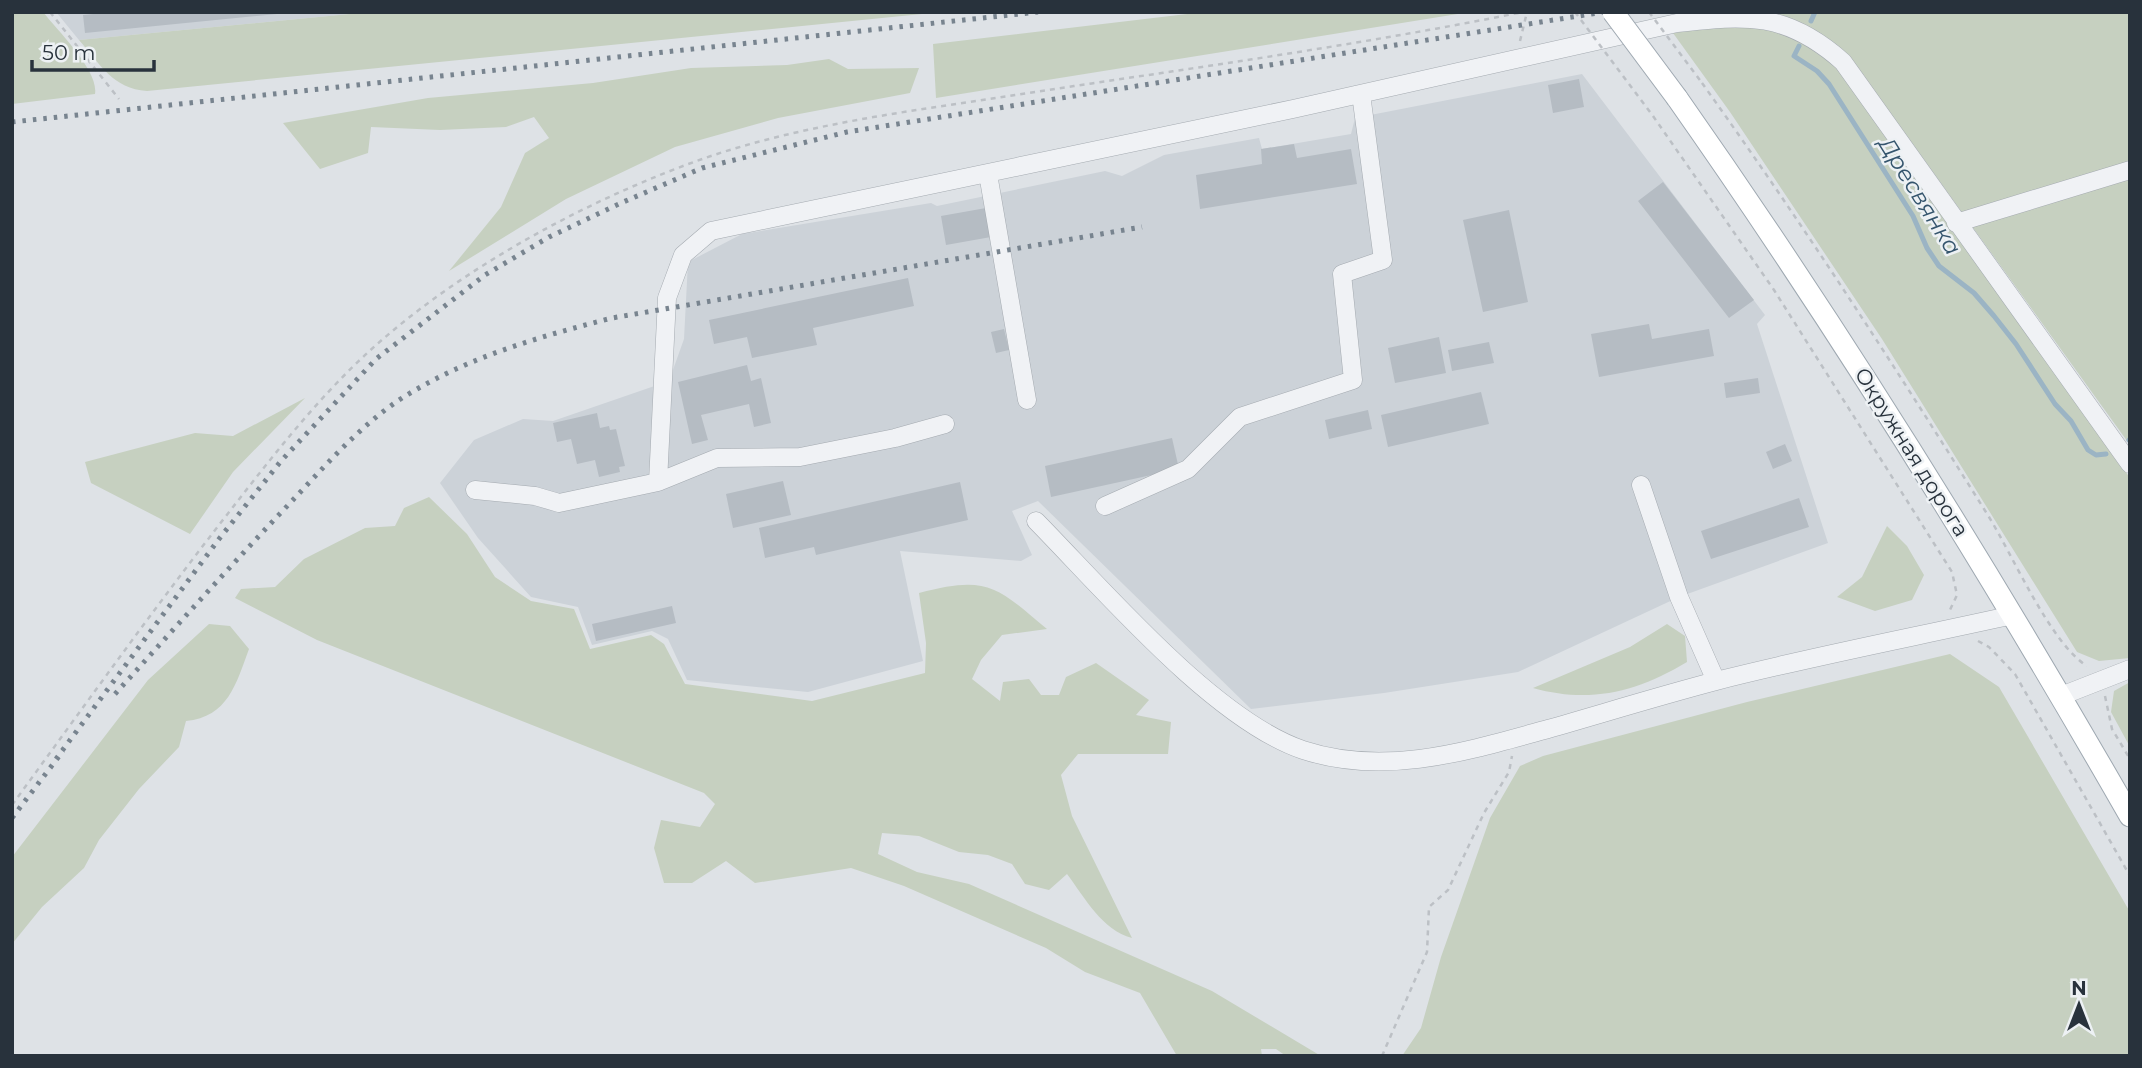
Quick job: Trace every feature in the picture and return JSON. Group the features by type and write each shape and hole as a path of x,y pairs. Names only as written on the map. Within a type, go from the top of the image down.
{"main road":[{"name":"Окружная дорога","path":"1613,12 1776,239 2013,615 2130,816"}],"lane":[{"path":"659,482 667,298 683,255 711,231 1361,94 1676,23 1724,18 1769,20 1798,29 1820,41 1843,62 2130,464"},
{"path":"1105,506 1188,469 1240,417 1353,380 1342,274 1383,260 1361,94"},
{"path":"1956,223 2130,170"},
{"path":"988,174 1027,400"},
{"path":"475,489 536,496 559,503 659,482 717,458 800,457 895,438 945,424"},
{"path":"1642,485 1679,597 1717,681"},
{"path":"1036,521 1175,662 1251,725 1303,750 1367,762 1415,762 1512,739 1717,681 2013,615"},
{"path":"2061,696 2130,669"}],"path":[{"path":"50,12 120,99"},
{"path":"1517,59 1527,12"},
{"path":"1575,12 1653,116 1774,290 1952,572 1957,595 1954,604 1939,622 1943,631"},
{"path":"1649,12 1702,83 1879,343 2056,631 2075,659 2088,667 2108,700 2107,715 2112,729 2130,759"},
{"path":"1970,638 1989,647 2015,674 2130,876"},
{"path":"1382,1056 1427,953 1429,907 1448,890 1484,813 1509,772 1512,739"}],"shaded area":[{"path":"56,12 370,12 79,40"},
{"path":"1582,74 1765,315 1757,324 1828,543 1679,597 1518,672 1384,693 1251,709 1038,501 1012,511 1032,555 1021,561 900,551 923,661 808,692 687,680 668,639 652,631 592,645 578,607 531,597 478,538 440,483 474,440 523,419 553,421 669,381 684,339 688,262 742,234 931,203 937,206 1105,171 1122,176 1164,155 1259,138 1262,149 1351,134 1355,118"}],"green space":[{"path":"12,12 43,12 91,74 95,94 12,104"},
{"path":"370,12 942,12 147,91 125,86 108,74 79,40"},
{"path":"1204,12 1470,12 936,98 933,44"},
{"path":"1736,12 2130,12 2130,445 1849,56 1809,30"},
{"path":"1725,25 1774,30 1785,34 1837,66 2130,478 2130,658 2099,661 2077,652 1882,339 1730,112 1673,33"},
{"path":"829,59 848,69 919,68 910,93 778,118 675,147 566,199 449,271 501,207 525,153 549,138 534,117 506,127 440,130 371,127 368,153 320,169 283,123 428,98 593,83 691,68 787,65"},
{"path":"305,398 233,472 190,534 91,483 85,462 195,433 233,436"},
{"path":"429,497 467,534 495,577 531,601 574,609 590,649 651,635 664,644 685,684 812,701 925,673 926,643 919,593 976,585 1002,594 1047,629 1002,635 981,660 972,679 1000,701 1003,682 1029,679 1041,695 1059,695 1066,677 1096,663 1149,700 1136,715 1171,722 1168,754 1078,754 1061,775 1072,816 1132,938 1121,934 1103,921 1067,874 1049,890 1025,884 1012,864 988,855 959,852 919,836 882,833 878,854 917,872 969,884 1212,991 1321,1056 1286,1056 1276,1049 1261,1049 1262,1056 1177,1056 1140,993 1085,972 1046,948 904,886 851,868 755,883 726,861 692,883 664,883 654,848 661,820 700,827 715,804 704,793 317,640 235,598 241,589 275,587 304,559 365,528 395,526 404,508"},
{"path":"1887,526 1907,546 1924,575 1912,600 1875,611 1837,597 1862,577"},
{"path":"209,624 230,626 249,649 228,697 212,713 186,721 179,747 139,789 99,840 84,868 42,907 12,944 12,857 148,680"},
{"path":"1667,624 1685,636 1687,662 1650,681 1631,688 1594,695 1554,693 1533,688 1630,647"},
{"path":"1950,654 1999,687 2130,912 2130,1056 1402,1056 1421,1028 1441,957 1490,818 1520,766 1543,756 1747,702"},
{"path":"2130,682 2130,747 2111,712 2114,691"}],"building":[{"path":"114,12 277,14 85,33 83,15"},
{"path":"1579,79 1584,107 1553,113 1548,85"},
{"path":"1294,144 1297,158 1351,149 1357,184 1200,209 1196,175 1262,164 1261,149"},
{"path":"1663,182 1754,300 1729,318 1638,201"},
{"path":"986,208 991,237 946,245 941,216"},
{"path":"1509,210 1528,302 1483,312 1463,220"},
{"path":"908,278 914,306 813,328 817,345 752,358 747,337 714,344 709,320"},
{"path":"1649,324 1652,339 1709,329 1714,356 1599,377 1591,334"},
{"path":"1004,329 1009,350 996,353 991,332"},
{"path":"1439,337 1446,373 1395,383 1388,348"},
{"path":"1489,342 1494,363 1452,371 1448,350"},
{"path":"747,365 751,381 761,378 771,423 754,427 749,404 701,415 708,440 692,444 678,382"},
{"path":"1758,378 1760,393 1726,398 1724,383"},
{"path":"1481,392 1489,424 1388,447 1381,415"},
{"path":"1368,410 1372,429 1329,439 1325,420"},
{"path":"597,413 600,428 609,426 610,430 616,429 625,466 619,467 620,472 599,477 595,460 577,464 571,439 557,442 553,423"},
{"path":"1172,438 1179,469 1051,497 1045,466"},
{"path":"1785,444 1792,461 1773,469 1766,452"},
{"path":"783,481 791,515 733,528 726,494"},
{"path":"960,482 968,520 816,555 814,547 765,558 759,528"},
{"path":"1799,498 1809,527 1711,559 1701,531"},
{"path":"672,606 676,623 596,641 592,624"}],"waterway":[{"name":"Дресвянка","path":"1811,21 1815,12"},
{"name":"Дресвянка","path":"1799,46 1794,56 1817,71 1829,84 1913,216 1927,248 1939,266 1974,293 1994,316 2016,344 2055,404 2071,421 2088,450 2096,455 2106,454"}],"railway":[{"path":"12,122 1038,12"},
{"path":"56,759 219,539 281,461 376,359 485,275 549,237 702,168 847,132 1604,12"},
{"path":"115,694 329,461 384,411 449,372 529,341 612,318 1142,227"},
{"path":"12,818 63,751"}]}
